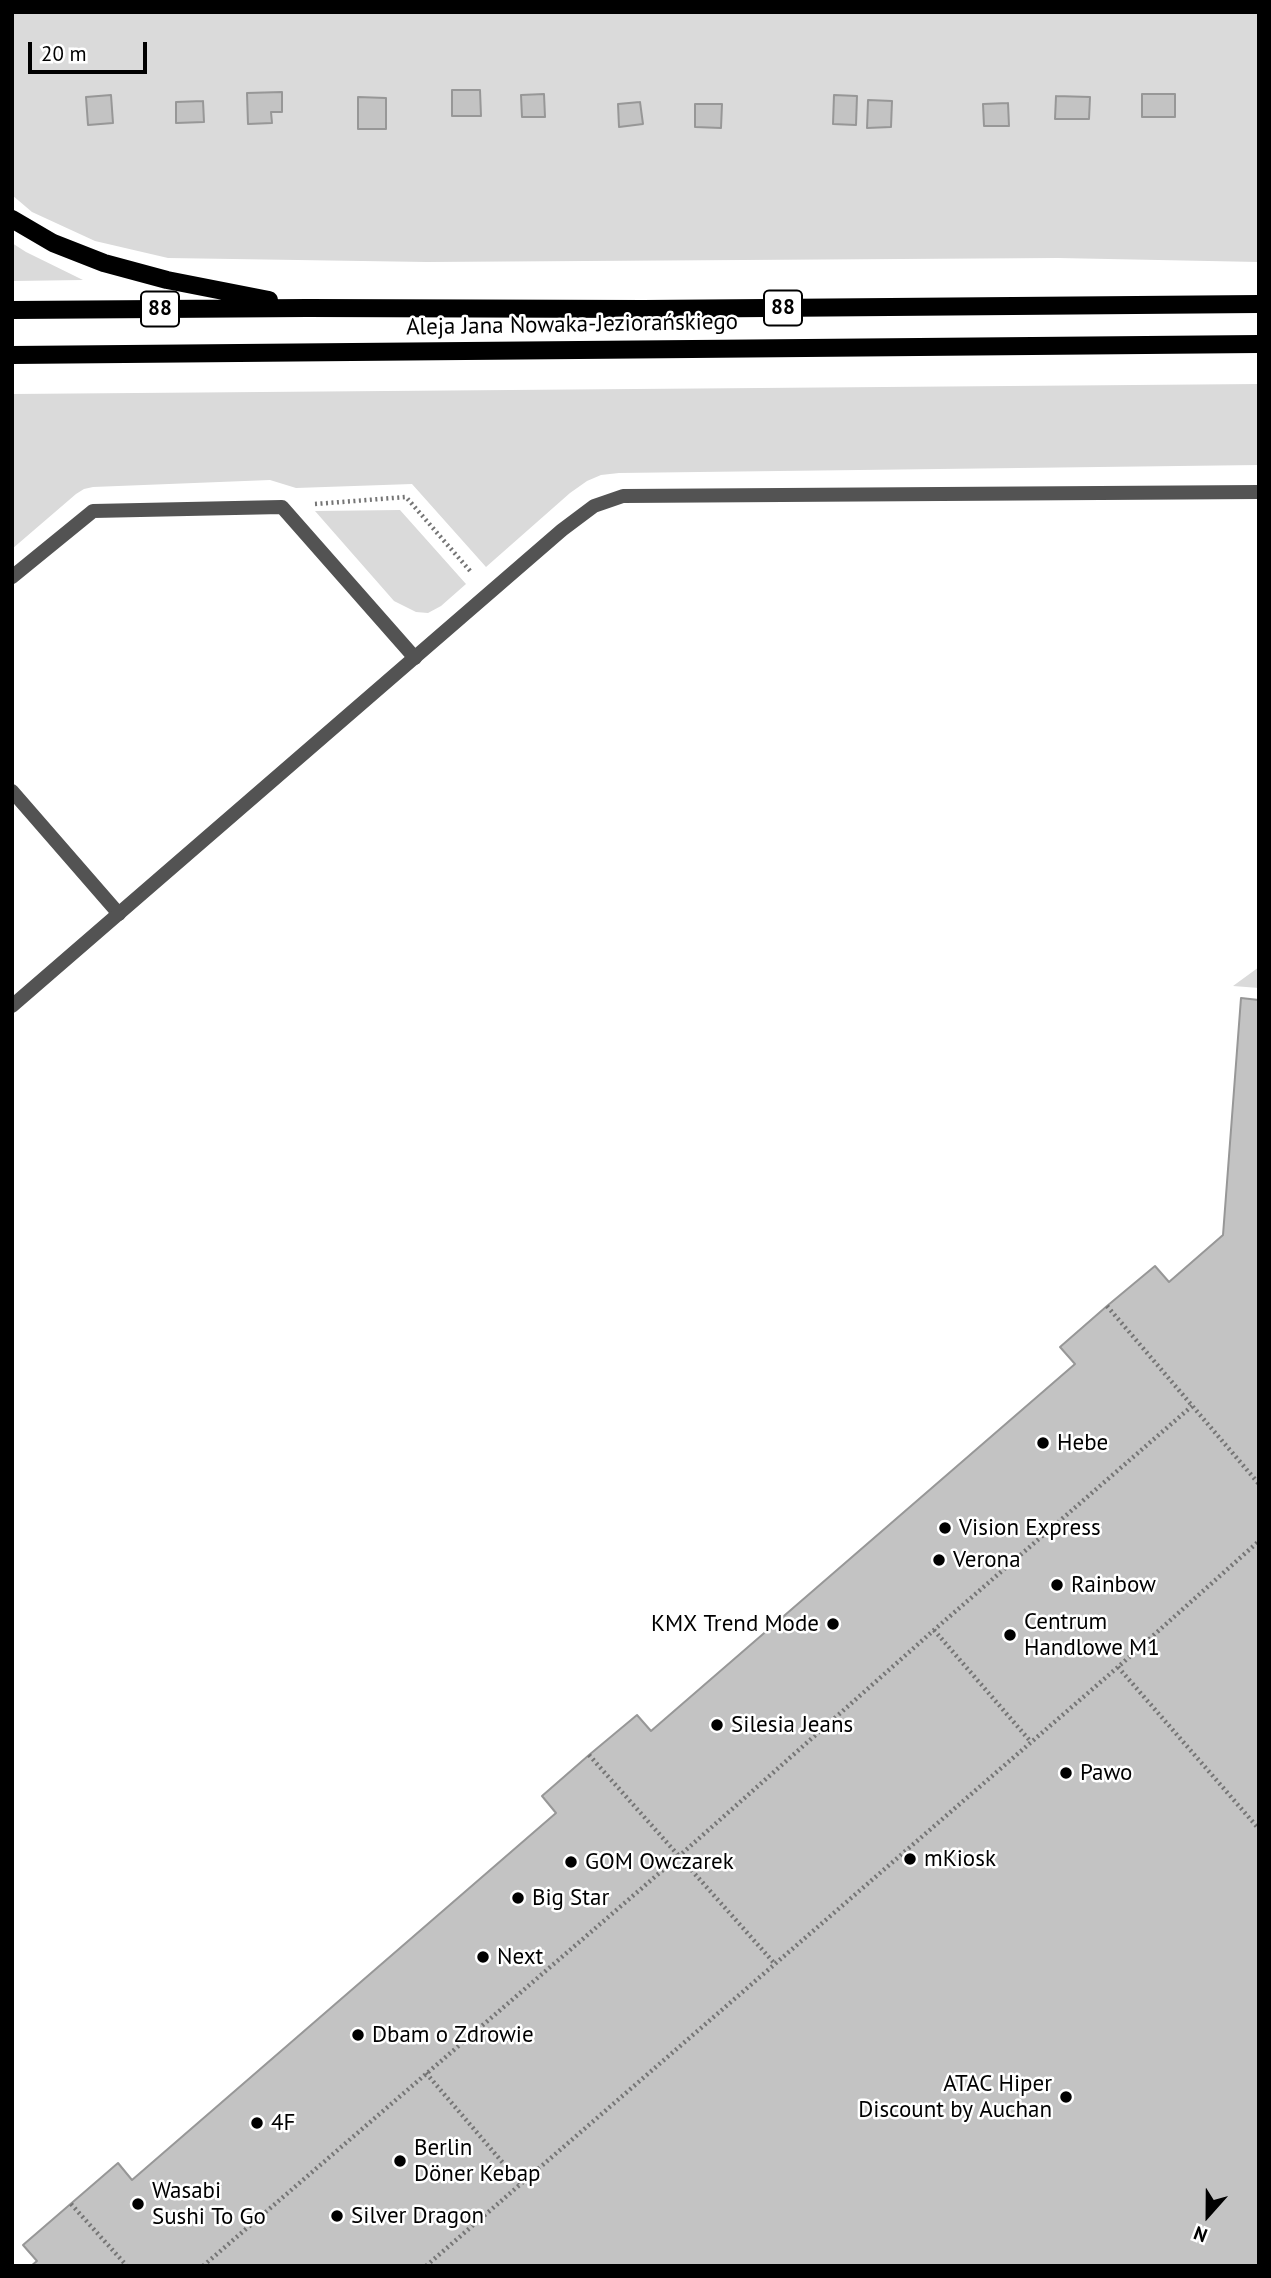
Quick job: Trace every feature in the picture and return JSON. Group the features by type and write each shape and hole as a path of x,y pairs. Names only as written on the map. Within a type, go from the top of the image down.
{"main road":[{"path":"12,219 53,243 104,263 167,280 307,308"},
{"name":"Aleja Jana Nowaka-Jeziorańskiego","path":"12,310 644,310 1259,304"},
{"name":"Aleja Jana Nowaka-Jeziorańskiego","path":"12,355 1259,344"}],"street":[{"path":"12,1006 562,530 594,506 623,496 1259,492"},
{"path":"12,577 93,511 282,507 415,658"},
{"path":"12,791 119,914"}],"path":[{"path":"282,507 406,497 490,594"},
{"path":"1107,1306 1259,1484"},
{"path":"203,2266 678,1857 1192,1406"},
{"path":"427,2266 1118,1667 1259,1541"},
{"path":"934,1630 1031,1742"},
{"path":"1118,1667 1259,1829"},
{"path":"589,1755 775,1964"},
{"path":"426,2073 522,2184"},
{"path":"71,2204 127,2266"}],"shaded area":[{"path":"12,12 1259,12 1259,262 1058,258 427,262 168,258 95,241 32,212 12,195"},
{"path":"12,243 26,252 83,280 12,281"},
{"path":"1259,384 1259,465 601,475 570,493 486,567 412,484 296,488 270,480 93,487 76,494 12,549 12,394"},
{"path":"400,510 466,584 441,606 428,613 416,612 394,601 315,511"},
{"path":"1259,967 1259,988 1233,986"}],"building":[{"path":"452,90 480,90 481,116 452,116"},
{"path":"282,92 282,112 271,112 272,123 248,124 247,93"},
{"path":"544,94 545,117 522,117 521,95"},
{"path":"1142,94 1175,94 1175,117 1142,117"},
{"path":"111,95 113,123 88,125 86,97"},
{"path":"834,95 857,96 856,125 833,124"},
{"path":"1056,96 1090,97 1089,119 1055,119"},
{"path":"358,97 386,98 386,129 358,129"},
{"path":"868,100 892,101 891,127 867,128"},
{"path":"203,101 204,122 176,123 176,102"},
{"path":"640,102 643,124 619,127 618,104"},
{"path":"1008,103 1009,126 984,126 983,104"},
{"path":"695,104 722,104 721,128 695,127"},
{"name":"Centrum Handlowe M1","path":"1241,998 1259,1000 1259,2266 31,2266 37,2261 23,2245 118,2163 132,2180 556,1813 542,1796 589,1755 637,1715 651,1731 1075,1364 1060,1347 1107,1306 1155,1266 1169,1282 1223,1235"}],"place":[{"name":"Hebe","path":"1043,1443"},
{"name":"Vision Express","path":"945,1528"},
{"name":"Verona","path":"939,1560"},
{"name":"Rainbow","path":"1057,1585"},
{"name":"KMX Trend Mode","path":"833,1624"},
{"name":"Centrum Handlowe M1","path":"1010,1635"},
{"name":"Silesia Jeans","path":"717,1725"},
{"name":"Pawo","path":"1066,1773"},
{"name":"mKiosk","path":"910,1859"},
{"name":"GOM Owczarek","path":"571,1862"},
{"name":"Big Star","path":"518,1898"},
{"name":"Next","path":"483,1957"},
{"name":"Dbam o Zdrowie","path":"358,2035"},
{"name":"ATAC Hiper Discount by Auchan","path":"1066,2097"},
{"name":"4F","path":"257,2123"},
{"name":"Berlin Döner Kebap","path":"400,2161"},
{"name":"Wasabi Sushi To Go","path":"138,2204"},
{"name":"Silver Dragon","path":"337,2216"}]}
